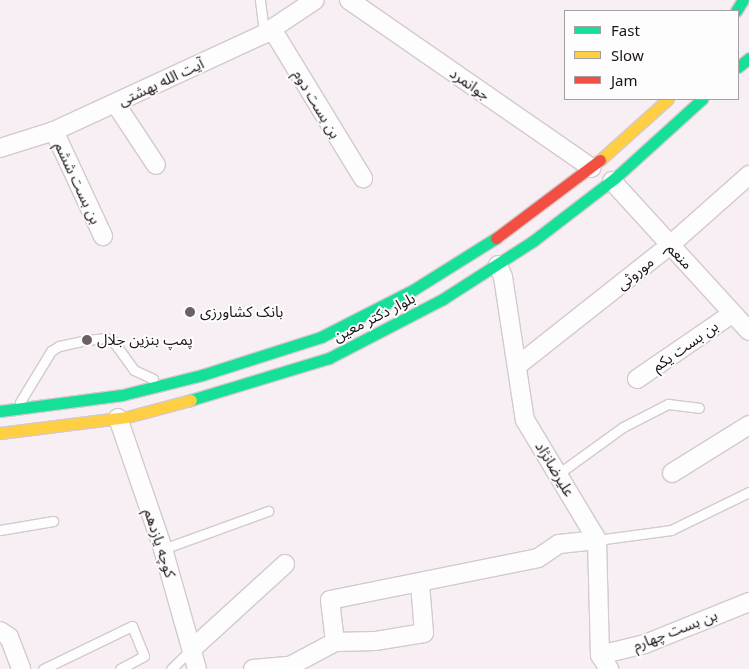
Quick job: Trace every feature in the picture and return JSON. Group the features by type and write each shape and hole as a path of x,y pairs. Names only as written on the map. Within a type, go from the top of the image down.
{"main road":[{"path":"739,66 749,58"},
{"name":"بلوار دکتر معین","path":"0,411 122,395 168,384 330,332 413,290 504,233 592,168 667,100"},
{"name":"بلوار دکتر معین","path":"0,433 118,418 208,396 329,358 443,299 498,265 612,180 701,100"}],"street":[{"name":"آیت الله بهشتی","path":"0,148 54,131 268,32 315,0"},
{"name":"جوانمرد","path":"349,0 592,168"},
{"name":"بن بست دوم","path":"268,32 363,178"},
{"path":"115,103 156,165"},
{"name":"بن بست ششم","path":"54,131 103,236"},
{"name":"موروثی","path":"517,366 670,245 749,175"},
{"name":"منعم","path":"612,180 749,331"},
{"name":"علیرضانژاد","path":"498,265 503,277 525,420 598,540"},
{"name":"بن بست یکم","path":"638,379 733,313"},
{"name":"کوچه یازدهم","path":"118,418 164,549 198,669"},
{"path":"672,473 749,425"},
{"path":"334,642 330,600 420,584 538,558 559,544 598,540 605,662"},
{"path":"192,649 286,564"},
{"path":"253,669 290,666 334,642 375,641 424,633 420,584"},
{"name":"بن بست چهارم","path":"605,662 749,602"},
{"path":"0,631 9,637 21,669"}],"lane":[{"path":"260,0 268,32"},
{"path":"14,410 51,351 59,346 87,340 106,338 113,341 134,370 168,384"},
{"path":"558,474 623,427 668,404 699,408"},
{"path":"598,540 671,530 749,492"},
{"path":"164,549 268,511"},
{"path":"0,530 53,521"},
{"path":"43,669 132,626 144,656 120,669"},
{"path":"171,669 192,649"}],"traffic: fast":[{"path":"737,10 743,0"},
{"path":"739,66 749,58"},
{"path":"191,400 329,358 443,299 533,241 615,178 701,100"},
{"path":"0,411 122,395 202,375 321,337 413,290 496,238"}],"traffic: slow":[{"path":"600,160 667,100"},
{"path":"0,433 127,417 191,400"}],"traffic: jam":[{"path":"496,238 600,160"}],"place":[{"name":"بانک کشاورزی","path":"190,312"},
{"name":"پمپ بنزین جلال","path":"87,340"}]}
